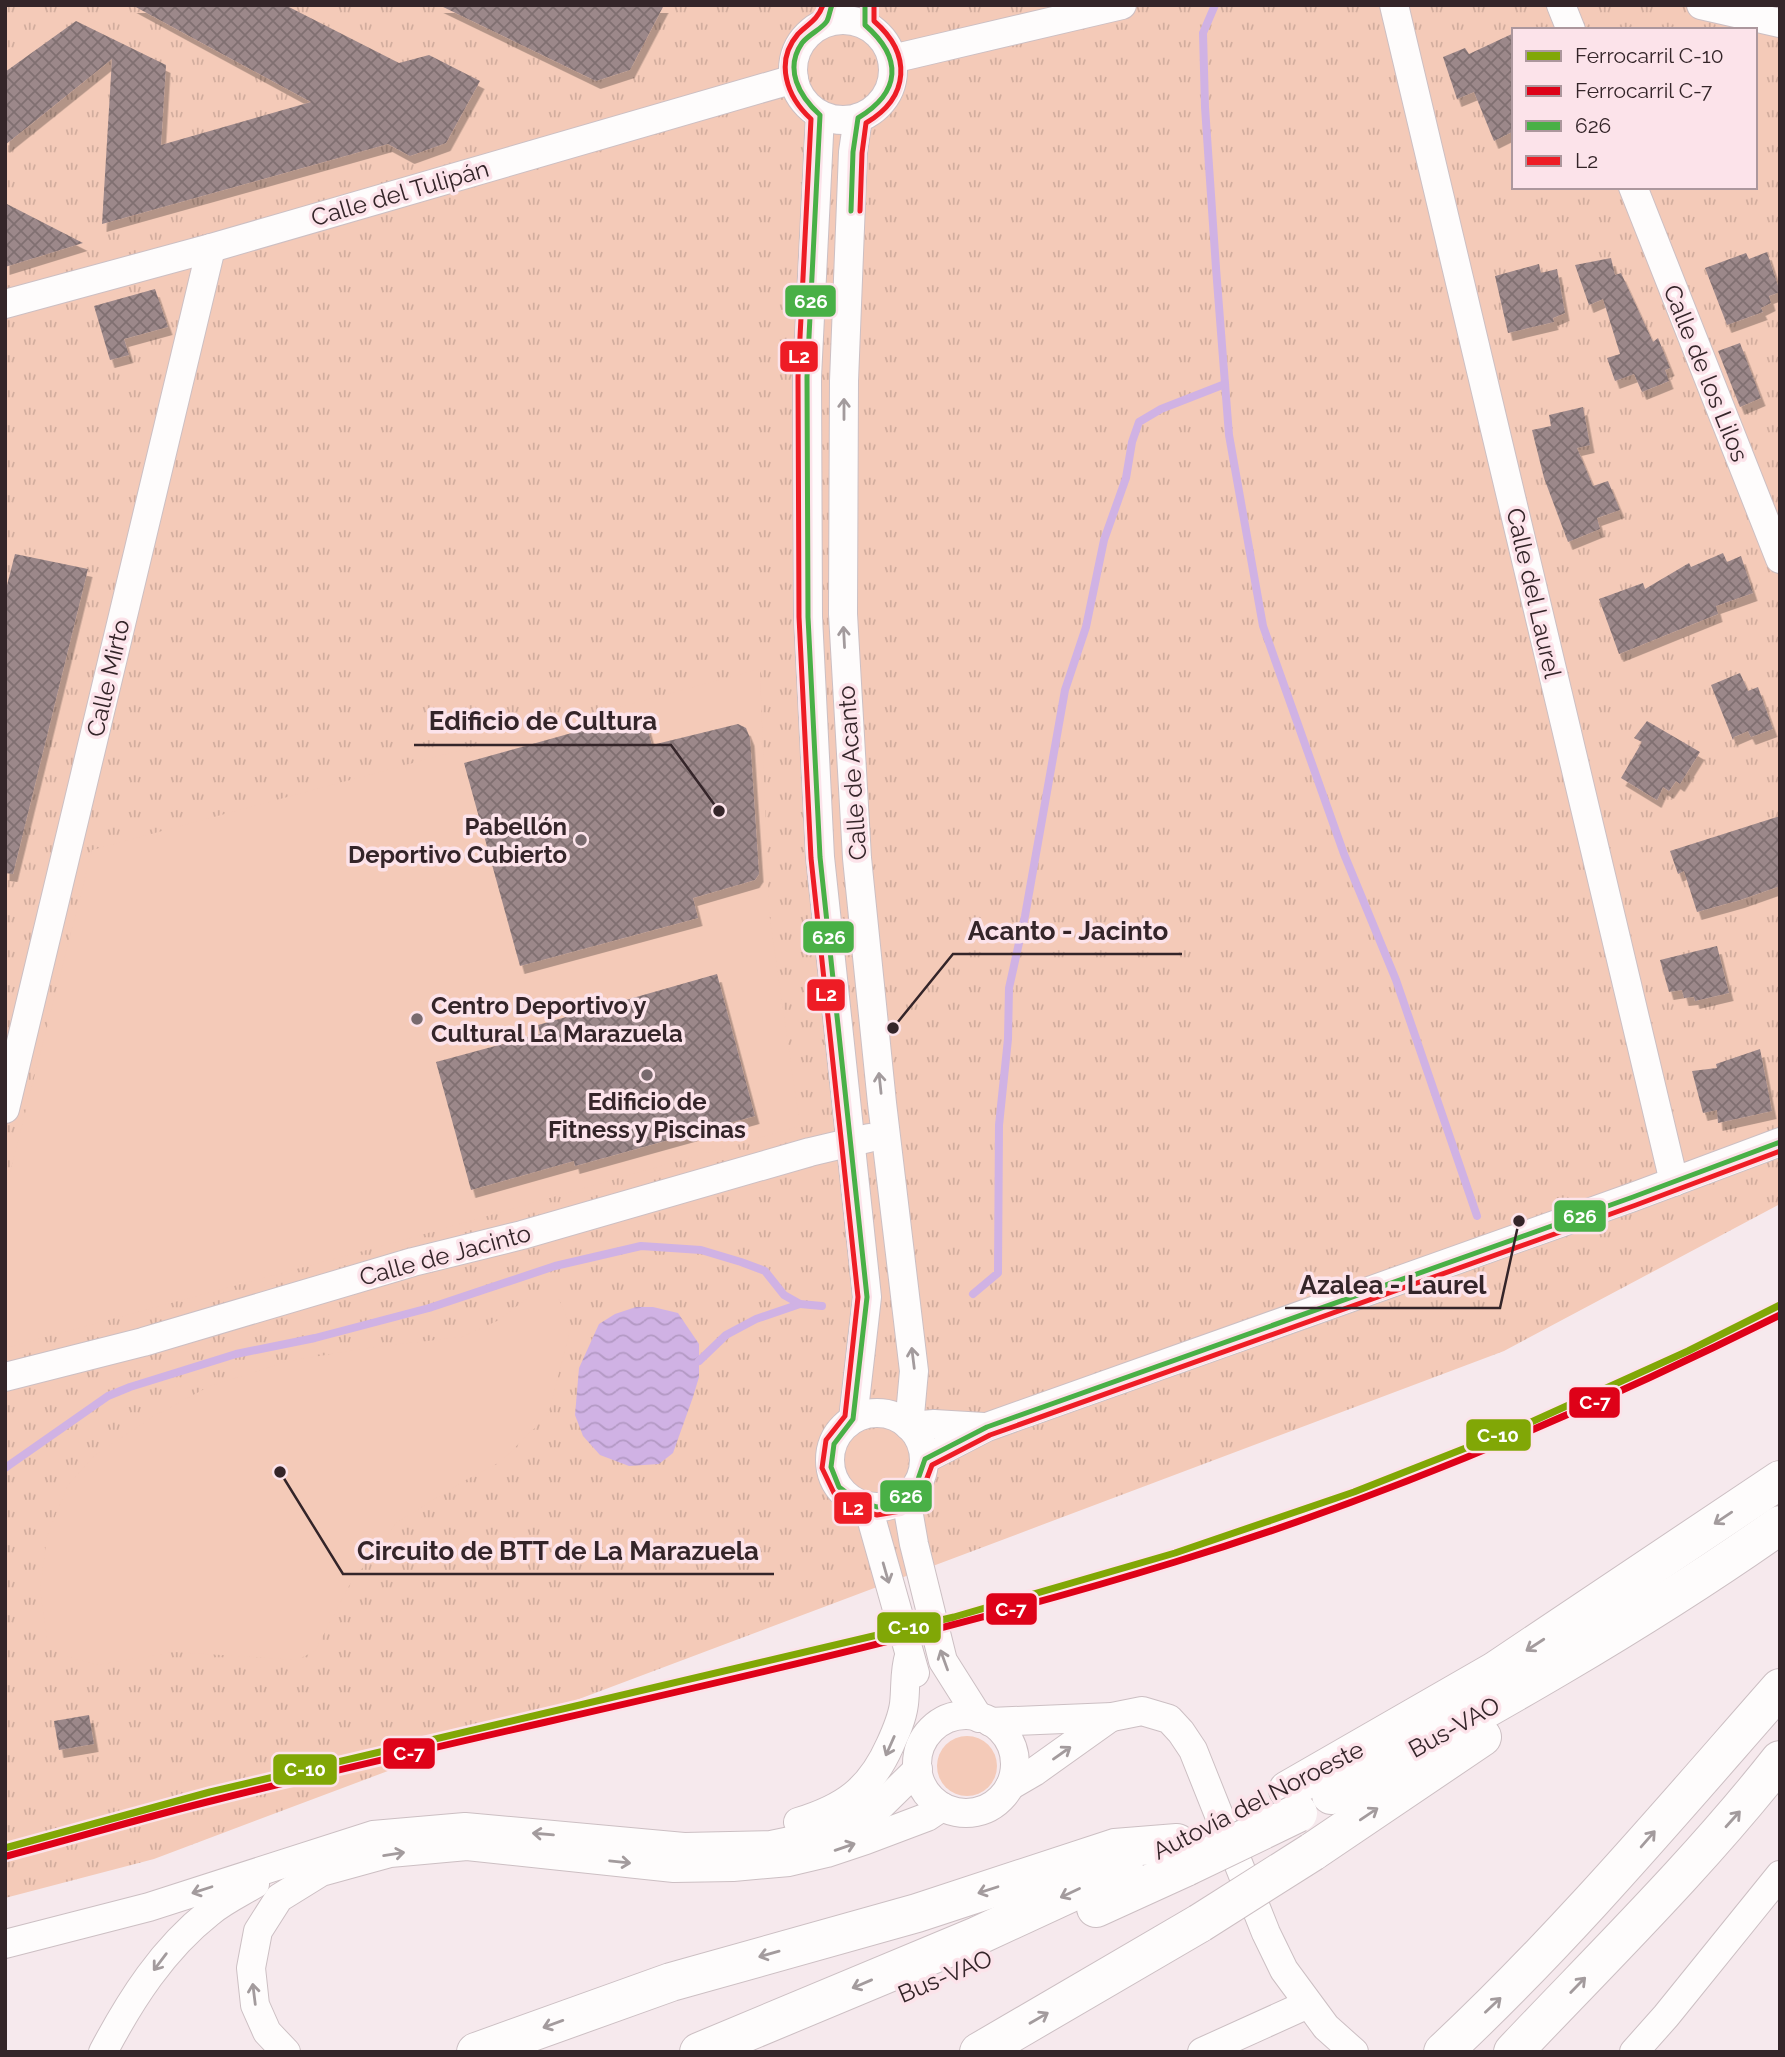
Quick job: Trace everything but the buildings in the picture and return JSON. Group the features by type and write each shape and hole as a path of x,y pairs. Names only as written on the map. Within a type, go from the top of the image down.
{"highway":[{"name":"Autovía del Noroeste","path":"1293,1801 1495,1671 1780,1479"},
{"name":"Bus-VAO","path":"766,2052 999,1952 1181,1855 1488,1708 1588,1650 1780,1525"},
{"path":"979,2052 1199,1923 1312,1852 1559,1684 1740,1553"},
{"path":"1443,2052 1501,1997 1614,1877 1780,1688"},
{"path":"1513,2052 1676,1881 1742,1808 1780,1760"},
{"path":"476,2052 671,1982 917,1913 1115,1848 1181,1855"},
{"name":"Autovía del Noroeste","path":"699,2052 977,1936 1181,1855"}],"street":[{"path":"892,59 1122,5"},
{"name":"Calle del Laurel","path":"1394,5 1674,1182"},
{"path":"1561,5 1570,28"},
{"path":"1700,5 1780,23"},
{"path":"829,14 839,20 865,15 886,45 892,59 890,88 877,106 859,118 846,120 820,115 808,106 799,94 794,79 797,52 804,39 829,14"},
{"name":"Calle del Tulipán","path":"5,304 211,248 794,79"},
{"name":"Calle de Acanto","path":"820,115 807,377 808,617 820,857 867,1297 853,1419"},
{"name":"Calle de Acanto","path":"859,118 853,152 844,381 843,614 857,858 914,1371 909,1426"},
{"name":"Calle de los Lilos","path":"1634,189 1780,559"},
{"name":"Calle Mirto","path":"5,1109 211,248"},
{"name":"Calle de Jacinto","path":"5,1377 143,1342 413,1262 522,1235 886,1134"},
{"path":"925,1459 987,1427 1780,1142"},
{"path":"888,1414 909,1426 918,1435 925,1459 923,1474 917,1487 895,1504 868,1507 853,1501 841,1490 833,1476 830,1460 833,1444 841,1430 853,1419 864,1415 888,1414"},
{"path":"909,1426 933,1424 987,1427"},
{"path":"906,1498 914,1545 943,1661 985,1720 1008,1739 1015,1762 1010,1786"},
{"path":"868,1507 919,1684 925,1738"},
{"path":"684,1847 726,1834 787,1826 816,1817 857,1795 877,1771 900,1723 909,1656"},
{"path":"1112,1717 1034,1773 1010,1786 994,1804 972,1813 942,1807 930,1797 922,1784 918,1769 920,1748 925,1738 935,1727 962,1716 985,1720 1112,1717 1142,1711 1169,1719 1181,1731 1193,1751 1266,1933 1284,1970 1326,2027 1354,2052"},
{"path":"5,1944 149,1907 373,1835 465,1827 684,1847 771,1845 819,1835 869,1817 918,1769"},
{"path":"286,2052 267,2032 255,2005 251,1968 258,1931 279,1898 321,1872 390,1853 467,1846 674,1868 789,1862 866,1840 927,1817 942,1807"},
{"path":"103,2052 129,2003 166,1954 210,1911 291,1862"},
{"path":"1634,2052 1780,1875"},
{"path":"1202,2052 1308,2004"}],"green space":[{"path":"5,5 1780,5 1780,1204 1504,1351 154,1859 5,1898"},
{"name":"Centro Deportivo y Cultural La Marazuela","path":"760,669 769,912 800,1126 400,1241 5,1348 5,1192 92,850"},
{"path":"529,1297 558,1297 571,1327 548,1415 500,1462 396,1523 349,1586 315,1651 297,1660 174,1652 97,1665 65,1656 47,1638 40,1590 47,1536 68,1485 95,1455 154,1416 210,1386 289,1361 374,1347 462,1337 497,1321"},
{"path":"875,1429 888,1432 898,1439 905,1449 908,1462 905,1475 898,1485 888,1492 875,1495 862,1492 852,1485 845,1475 842,1462 845,1449 852,1439 862,1432"},
{"path":"967,1736 984,1741 992,1749 997,1766 992,1783 984,1791 967,1796 950,1791 942,1783 937,1766 942,1749 950,1741"}],"water":[{"path":"636,1307 653,1307 678,1313 699,1344 699,1377 673,1453 659,1464 629,1466 600,1455 583,1436 575,1415 579,1368 599,1324 615,1314"}],"waterway":[{"path":"1215,5 1203,33 1216,268 1229,435 1263,626 1344,854 1396,980 1477,1216"},
{"path":"973,1294 998,1273 999,1125 1008,1039 1009,988 1025,916 1065,690 1086,627 1104,540 1126,478 1132,442 1139,422 1161,409 1225,384"},
{"path":"5,1468 108,1396 130,1387 236,1354 315,1338 429,1308 555,1266 641,1246 701,1250 741,1262 765,1271 784,1295 800,1304 822,1306"},
{"path":"699,1361 726,1335 756,1319 800,1304"}],"rail line":[{"name":"C-10","path":"5,1848 210,1792 954,1617 1175,1553 1354,1492 1529,1423 1688,1351 1780,1305"},
{"name":"C-7","path":"7,1856 215,1800 937,1629 1175,1562 1330,1510 1483,1451 1633,1386 1780,1315"}],"transit line":[{"name":"L2","path":"823,5 791,45 785,67 790,90 811,119 798,377 799,617 811,858 858,1297 845,1416 826,1440 822,1468 834,1493 852,1508 877,1515 901,1511 921,1494 932,1465 990,1435 1636,1205 1780,1151"},
{"name":"626","path":"832,5 825,24 802,43 794,63 794,72 800,91 820,115 807,377 808,617 820,857 867,1297 853,1419 834,1444 831,1467 839,1487 856,1500 877,1507 898,1503 915,1488 925,1459 987,1427 1780,1142"},
{"name":"626","path":"851,211 853,152 858,118 883,97 892,74 886,50 865,25 865,5"},
{"name":"L2","path":"860,211 866,123 881,113 891,101 901,75 895,47 874,21 874,5"}],"place":[{"name":"Edificio de Cultura","path":"719,811"},
{"name":"Pabellón Deportivo Cubierto","path":"581,840"},
{"name":"Centro Deportivo y Cultural La Marazuela","path":"417,1019"},
{"name":"Acanto - Jacinto","path":"893,1028"},
{"name":"Edificio de Fitness y Piscinas","path":"647,1075"},
{"name":"Azalea - Laurel","path":"1519,1221"},
{"name":"Circuito de BTT de La Marazuela","path":"280,1472"}]}
